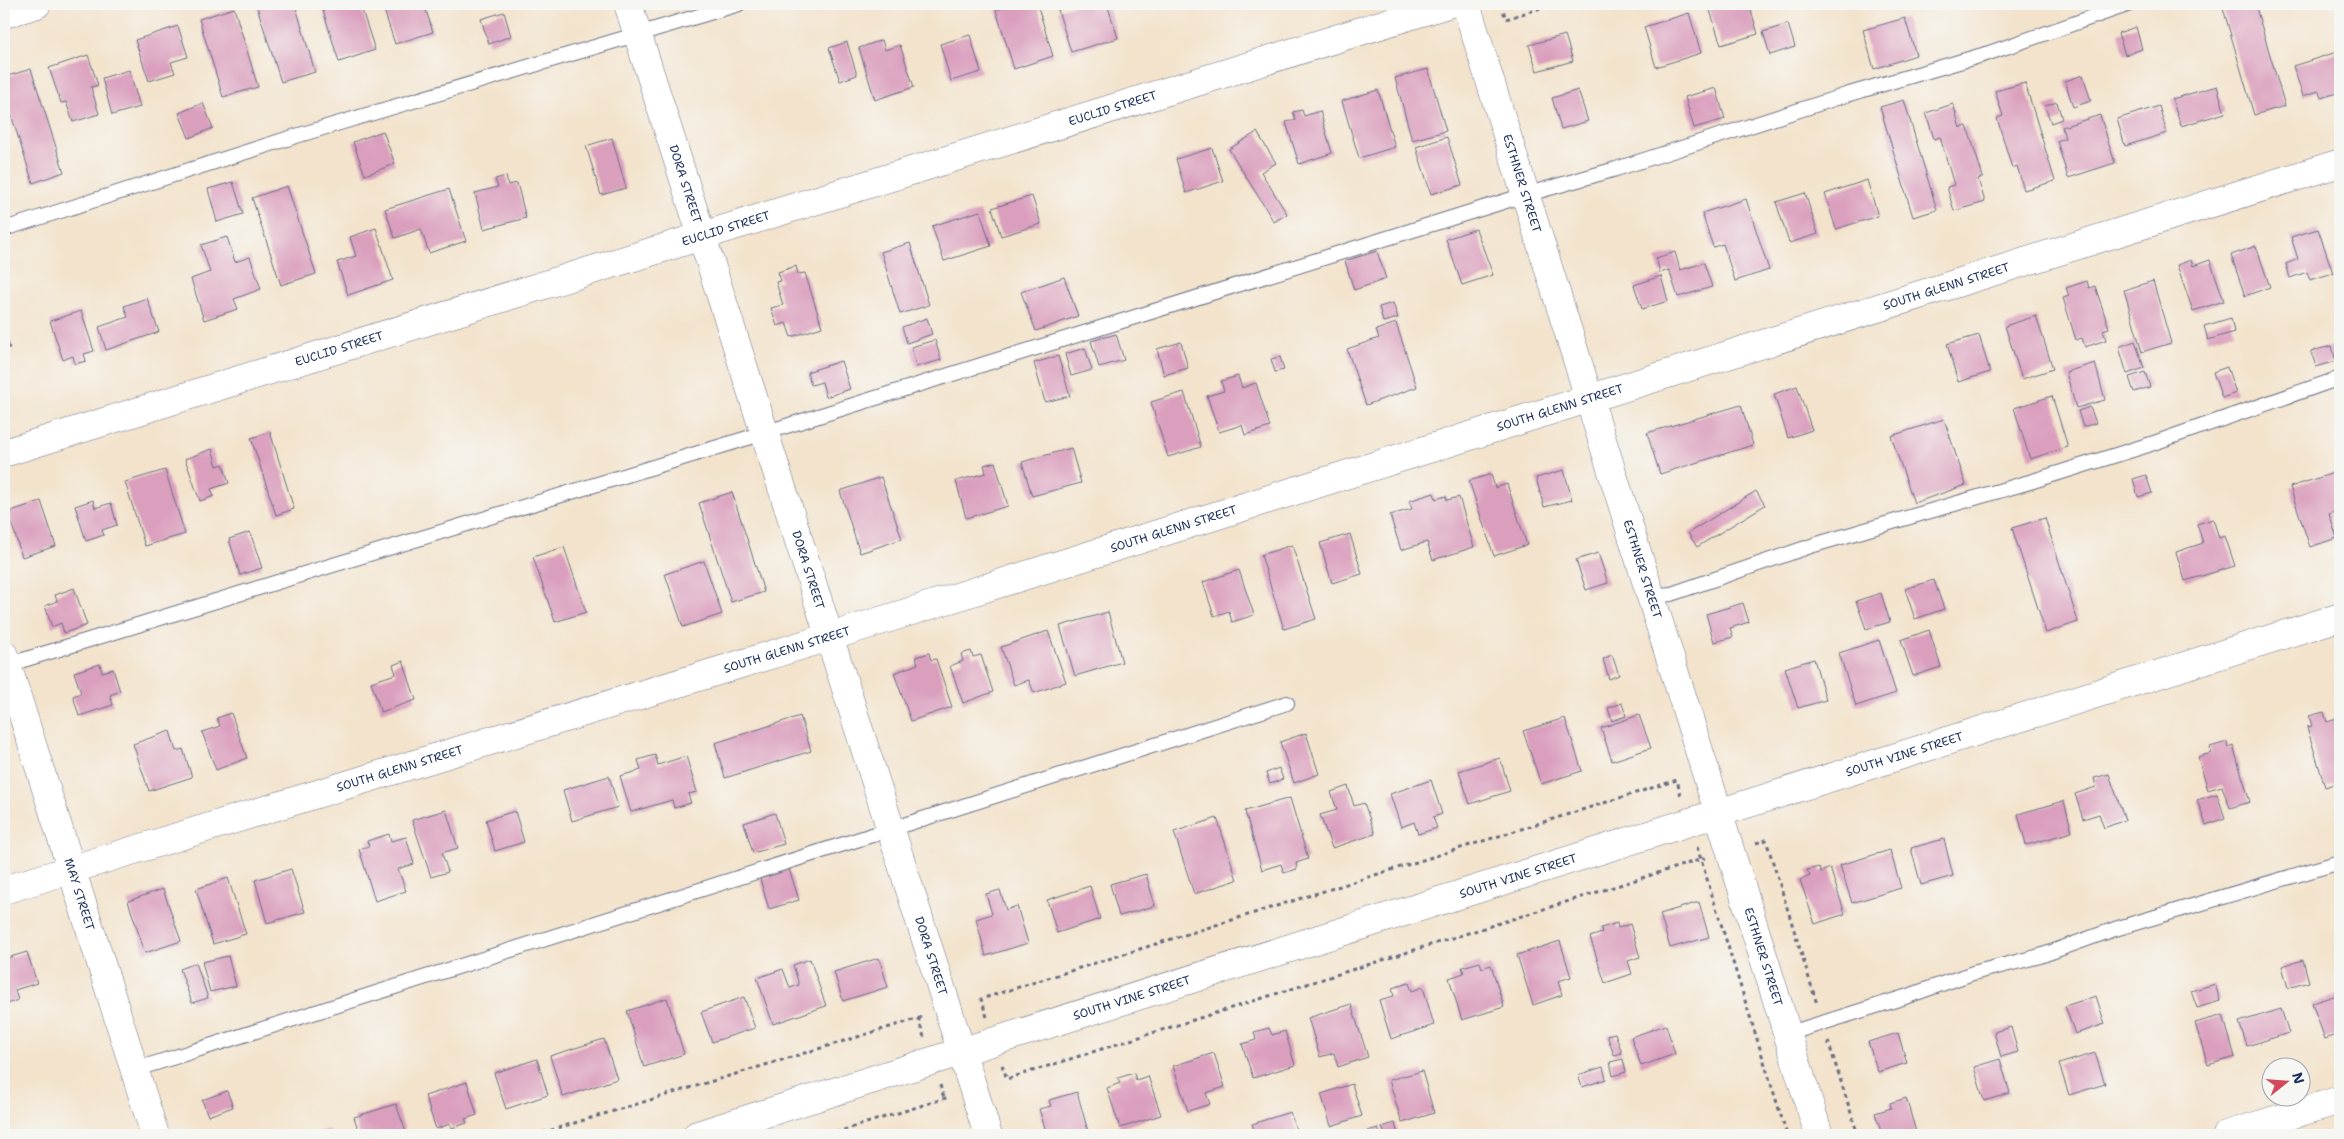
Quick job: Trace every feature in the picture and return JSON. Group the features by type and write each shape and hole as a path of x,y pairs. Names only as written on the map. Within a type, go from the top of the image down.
{"street":[{"path":"4,14 37,4"},
{"name":"DORA STREET","path":"628,4 988,1135"},
{"name":"EUCLID STREET","path":"4,453 1448,4"},
{"name":"ESTHNER STREET","path":"1466,4 1819,1135"},
{"name":"SOUTH GLENN STREET","path":"4,890 829,637 2340,163"},
{"name":"SOUTH VINE STREET","path":"697,1135 2340,617"},
{"name":"MAY STREET","path":"5,660 155,1135"},
{"path":"2226,1135 2340,1100"}],"lane":[{"path":"4,229 296,136 638,36 739,4"},
{"path":"5,660 764,432 1525,195 1616,169 1846,95 1986,54 2130,4"},
{"path":"1650,596 1671,594 1814,545 2095,462 2301,393 2340,378"},
{"path":"134,1070 1287,702"},
{"path":"1787,1034 1973,973 2040,956 2115,929 2340,862"}],"path":[{"path":"1502,4 1506,19 1553,4"},
{"path":"536,1135 981,999 1677,780 1788,1135"},
{"path":"828,1135 1766,840 1858,1135"},
{"path":"981,999 1007,1079"}],"building":[{"path":"256,4 295,4 315,72 281,82"},
{"path":"321,4 360,4 375,50 339,62"},
{"path":"382,4 424,4 433,32 395,44"},
{"path":"1015,4 1037,4 1053,56 1014,69 996,10"},
{"path":"1079,4 1107,4 1118,38 1071,52 1058,10"},
{"path":"1708,4 1749,4 1758,34 1721,45"},
{"path":"2239,4 2255,4 2285,106 2254,115 2223,8"},
{"path":"234,8 258,87 223,97 199,19"},
{"path":"504,12 511,36 489,44 481,19"},
{"path":"1689,13 1701,53 1656,67 1644,27"},
{"path":"1905,18 1916,55 1874,69 1863,30"},
{"path":"1788,24 1795,47 1770,55 1763,32"},
{"path":"178,26 188,57 171,62 175,73 149,81 135,40"},
{"path":"2136,27 2142,49 2125,55 2118,33"},
{"path":"970,35 981,72 951,81 940,44"},
{"path":"1565,35 1573,61 1537,71 1529,45"},
{"path":"882,40 885,50 900,45 914,87 875,100 859,48"},
{"path":"847,42 857,75 840,81 829,48"},
{"path":"2340,51 2340,92 2321,98 2319,91 2303,96 2293,66"},
{"path":"88,55 98,85 91,87 99,114 73,122 66,102 61,103 49,68"},
{"path":"31,69 64,172 33,183 4,93 4,77"},
{"path":"1428,69 1446,131 1412,140 1395,78"},
{"path":"129,70 140,107 112,115 102,78"},
{"path":"2083,75 2091,101 2073,107 2065,81"},
{"path":"2025,83 2055,181 2024,190 2017,166 2012,168 1997,118 2003,116 1995,91"},
{"path":"2217,86 2225,113 2181,126 2172,99"},
{"path":"1716,88 1725,119 1694,128 1685,97"},
{"path":"1378,90 1395,147 1359,158 1342,101"},
{"path":"1578,90 1588,121 1561,129 1552,98"},
{"path":"1904,100 1937,210 1913,217 1880,107"},
{"path":"2057,102 2062,119 2051,123 2045,106"},
{"path":"203,103 213,128 189,138 179,113"},
{"path":"1953,104 1960,128 1967,126 1983,177 1978,179 1985,202 1954,211 1947,187 1954,185 1940,137 1934,139 1926,113"},
{"path":"2159,106 2167,133 2125,146 2117,119"},
{"path":"1302,110 1304,116 1320,111 1332,153 1299,164 1286,122 1296,120 1293,112"},
{"path":"2100,115 2115,163 2068,178 2057,141 2065,138 2062,127"},
{"path":"383,131 395,164 365,175 353,142"},
{"path":"1257,132 1276,163 1261,172 1287,214 1274,222 1229,149"},
{"path":"1447,137 1462,185 1431,194 1416,147"},
{"path":"612,138 626,188 601,195 586,146"},
{"path":"1212,148 1223,181 1186,193 1176,159"},
{"path":"506,176 508,185 517,183 526,218 484,229 475,193 498,187 495,179"},
{"path":"1867,180 1878,216 1836,229 1825,194"},
{"path":"233,182 243,214 217,222 208,189"},
{"path":"287,186 316,274 281,285 252,198"},
{"path":"449,189 466,241 429,253 421,229 395,238 385,209"},
{"path":"1805,193 1818,234 1789,243 1776,202"},
{"path":"1032,196 1041,224 1001,236 992,208"},
{"path":"1746,199 1769,270 1735,281 1723,244 1713,247 1702,213"},
{"path":"980,211 991,246 944,261 932,226"},
{"path":"376,228 393,280 348,295 337,262 356,256 350,237"},
{"path":"1476,229 1493,275 1462,285 1446,239"},
{"path":"2318,229 2333,273 2310,280 2307,272 2290,278 2286,264 2298,259 2291,237"},
{"path":"227,237 235,262 250,257 261,289 234,299 238,309 204,320 191,279 210,272 201,245"},
{"path":"910,243 929,305 900,314 881,252"},
{"path":"2256,246 2270,287 2245,296 2231,255"},
{"path":"1377,251 1386,279 1354,290 1345,261"},
{"path":"1675,252 1680,270 1704,263 1712,287 1678,297 1669,270 1660,273 1656,258"},
{"path":"2191,260 2193,266 2210,260 2224,301 2193,311 2177,265"},
{"path":"796,266 798,274 805,273 822,327 791,337 786,323 777,326 771,308 783,305 776,282 781,281 778,272"},
{"path":"1661,276 1668,301 1642,309 1634,285"},
{"path":"1064,277 1078,316 1036,331 1021,292"},
{"path":"2087,281 2089,288 2095,286 2109,328 2103,330 2106,340 2085,347 2082,338 2076,340 2063,298 2069,296 2066,288"},
{"path":"2153,281 2171,343 2142,352 2124,290"},
{"path":"147,298 159,332 106,350 99,327 128,317 124,306"},
{"path":"1393,303 1398,318 1383,322 1379,307"},
{"path":"81,311 94,351 84,354 86,361 75,364 73,356 63,360 50,321"},
{"path":"2036,316 2053,369 2022,379 2005,326"},
{"path":"927,318 932,334 907,343 902,327"},
{"path":"2231,318 2234,332 2208,340 2204,326"},
{"path":"1396,323 1417,387 1366,405 1347,349 1379,338 1376,330"},
{"path":"4,329 10,348 4,350"},
{"path":"1116,334 1124,360 1099,367 1091,341"},
{"path":"1979,335 1990,372 1958,382 1947,344"},
{"path":"935,340 941,360 916,367 911,347"},
{"path":"2135,341 2144,368 2127,374 2119,347"},
{"path":"1181,342 1188,368 1164,375 1157,349"},
{"path":"2332,346 2336,361 2316,367 2311,351"},
{"path":"1085,348 1092,370 1071,376 1065,354"},
{"path":"1058,356 1070,396 1045,402 1034,363"},
{"path":"1280,357 1284,370 1275,372 1271,359"},
{"path":"841,361 850,389 826,397 822,382 811,385 807,372"},
{"path":"2095,363 2105,400 2076,408 2066,372"},
{"path":"2227,367 2236,393 2222,398 2213,372"},
{"path":"2145,372 2150,387 2134,392 2129,377"},
{"path":"1238,376 1242,388 1256,383 1270,427 1245,435 1242,425 1219,432 1207,396 1224,391 1221,381"},
{"path":"1797,386 1812,430 1788,438 1774,394"},
{"path":"1184,392 1201,447 1168,457 1151,402"},
{"path":"2052,396 2068,447 2030,459 2014,408"},
{"path":"1741,405 1753,445 1660,474 1647,433"},
{"path":"2090,407 2096,423 2083,427 2078,411"},
{"path":"1944,419 1966,485 1914,503 1891,436"},
{"path":"270,432 294,509 276,515 251,438"},
{"path":"1071,448 1081,483 1032,496 1022,462"},
{"path":"212,449 217,466 223,464 229,483 211,489 214,496 200,501 185,459"},
{"path":"995,462 1008,506 966,518 956,481 986,473 984,465"},
{"path":"165,470 185,534 145,546 125,482"},
{"path":"1564,470 1572,500 1544,507 1536,478"},
{"path":"2340,471 2340,510 2329,514 2337,538 2310,547 2290,487"},
{"path":"1491,474 1495,488 1507,484 1527,545 1494,556 1469,481"},
{"path":"2146,475 2152,493 2138,497 2133,479"},
{"path":"881,477 902,539 860,553 840,491"},
{"path":"1756,491 1765,505 1697,547 1688,533"},
{"path":"732,492 764,592 731,602 699,503"},
{"path":"1434,493 1436,499 1446,496 1447,500 1459,497 1474,547 1433,560 1427,542 1401,550 1390,515 1412,509 1409,501"},
{"path":"93,500 95,508 111,503 117,525 102,530 104,535 86,541 75,506"},
{"path":"41,501 56,546 22,557 8,512"},
{"path":"2045,518 2078,622 2046,633 2012,528"},
{"path":"2213,519 2219,538 2225,536 2235,566 2185,581 2176,552 2203,543 2197,524"},
{"path":"250,532 262,568 240,575 229,539"},
{"path":"1350,534 1362,574 1332,583 1320,543"},
{"path":"1292,545 1316,619 1284,629 1261,555"},
{"path":"564,547 586,612 555,622 533,557"},
{"path":"1598,553 1608,583 1586,590 1576,560"},
{"path":"704,561 722,614 683,627 665,574"},
{"path":"1239,570 1254,615 1232,622 1229,611 1214,616 1203,582"},
{"path":"1934,580 1944,609 1915,619 1905,589"},
{"path":"74,588 87,625 64,633 61,623 52,627 45,606 57,601 55,595"},
{"path":"1881,593 1890,622 1866,629 1856,601"},
{"path":"1743,603 1749,622 1730,628 1733,637 1714,642 1706,614"},
{"path":"1108,612 1122,662 1075,676 1060,626"},
{"path":"1929,630 1941,667 1913,676 1901,640"},
{"path":"1048,631 1066,682 1034,693 1029,680 1014,685 1001,647"},
{"path":"1879,640 1896,693 1856,706 1839,653"},
{"path":"971,651 973,657 981,655 993,692 963,703 950,666 963,661 961,654"},
{"path":"929,653 931,660 936,659 952,707 911,721 894,673 918,664 916,657"},
{"path":"1612,655 1619,675 1609,679 1603,659"},
{"path":"1814,659 1826,700 1798,708 1785,668"},
{"path":"403,661 416,700 381,712 371,682 396,674 393,665"},
{"path":"100,664 102,672 113,669 120,691 110,695 113,705 79,716 73,696 81,693 74,672"},
{"path":"1622,703 1626,716 1612,721 1608,708"},
{"path":"2324,712 2327,722 2340,718 2340,739 2335,741 2340,758 2340,774 2338,775 2340,782 2325,787 2307,727 2312,726 2309,716"},
{"path":"231,713 247,758 216,770 202,732 220,726 217,718"},
{"path":"1639,715 1651,748 1612,761 1601,728"},
{"path":"800,716 811,751 725,778 715,743"},
{"path":"1565,718 1582,771 1541,784 1523,731"},
{"path":"170,731 176,751 183,749 192,777 149,791 133,744"},
{"path":"1306,733 1319,774 1294,783 1280,742"},
{"path":"2227,742 2228,748 2233,746 2250,802 2230,808 2222,786 2208,790 2198,757 2211,753 2210,747"},
{"path":"655,755 658,765 686,756 697,792 688,794 691,803 674,808 672,800 631,812 620,776 641,770 638,760"},
{"path":"1500,758 1510,791 1470,804 1459,771"},
{"path":"1279,768 1283,779 1270,784 1266,773"},
{"path":"2109,774 2125,820 2104,828 2099,814 2083,819 2075,794 2096,787 2094,778"},
{"path":"609,776 618,807 572,821 563,790"},
{"path":"1431,780 1442,814 1433,817 1437,828 1418,834 1414,822 1401,827 1390,794"},
{"path":"1348,786 1354,806 1364,803 1375,834 1332,848 1320,815 1337,810 1331,792"},
{"path":"2217,794 2225,818 2206,825 2197,800"},
{"path":"1290,798 1308,859 1296,863 1297,869 1284,873 1281,864 1262,870 1245,811"},
{"path":"2064,801 2072,832 2026,845 2018,814"},
{"path":"446,810 458,848 442,853 448,872 431,877 412,820"},
{"path":"515,811 524,842 495,851 486,820"},
{"path":"775,813 784,844 753,853 744,823"},
{"path":"1217,818 1237,880 1194,894 1174,832"},
{"path":"389,834 391,841 406,837 414,864 398,869 406,891 375,901 359,849 369,846 367,841"},
{"path":"1944,839 1953,876 1921,885 1911,848"},
{"path":"1890,850 1901,888 1852,903 1840,865"},
{"path":"1819,867 1821,872 1830,868 1845,914 1815,924 1800,880 1810,876 1807,870"},
{"path":"291,869 305,912 267,923 255,880"},
{"path":"789,869 799,900 769,909 760,879"},
{"path":"1146,874 1155,906 1119,916 1110,884"},
{"path":"228,878 246,934 213,944 196,889"},
{"path":"1090,886 1100,919 1057,933 1047,900"},
{"path":"163,889 181,941 145,953 128,901"},
{"path":"1000,890 1006,910 1017,906 1028,943 986,956 976,919 992,914 986,894"},
{"path":"1699,902 1709,937 1670,948 1660,914"},
{"path":"1617,923 1618,928 1630,924 1640,957 1628,961 1632,974 1605,983 1590,937 1602,933 1601,928"},
{"path":"1560,941 1571,977 1558,981 1562,995 1533,1005 1517,955"},
{"path":"27,952 37,983 15,990 18,1000 4,1005 4,959"},
{"path":"228,956 236,986 210,992 202,962"},
{"path":"879,958 888,987 843,1001 834,972"},
{"path":"810,959 826,1006 773,1024 757,978 783,969 790,988 799,985 793,965"},
{"path":"2303,960 2309,982 2288,988 2282,966"},
{"path":"1480,962 1482,968 1491,965 1504,1007 1462,1020 1449,978 1464,973 1462,967"},
{"path":"196,963 208,998 192,1003 180,969"},
{"path":"1409,983 1412,991 1423,987 1434,1025 1391,1039 1379,1000 1394,996 1392,988"},
{"path":"2215,984 2220,1001 2197,1008 2191,991"},
{"path":"2340,994 2340,1034 2325,1039 2312,1003"},
{"path":"2096,996 2105,1024 2075,1034 2065,1006"},
{"path":"744,997 755,1028 712,1042 701,1012"},
{"path":"667,998 684,1054 644,1067 627,1011"},
{"path":"1351,1004 1368,1057 1338,1067 1334,1053 1320,1057 1308,1018"},
{"path":"2281,1009 2289,1033 2247,1046 2239,1022"},
{"path":"2223,1015 2235,1057 2208,1065 2195,1023"},
{"path":"1666,1025 1675,1054 1641,1066 1631,1037"},
{"path":"2011,1027 2018,1052 2001,1057 1994,1032"},
{"path":"1269,1028 1272,1035 1285,1031 1295,1065 1253,1078 1242,1044 1256,1040 1254,1032"},
{"path":"1615,1033 1622,1053 1614,1055 1607,1035"},
{"path":"1898,1033 1907,1063 1878,1072 1868,1042"},
{"path":"604,1039 617,1079 563,1097 550,1056"},
{"path":"1214,1053 1225,1087 1206,1093 1210,1104 1188,1111 1173,1066"},
{"path":"2095,1053 2105,1084 2069,1095 2059,1064"},
{"path":"537,1059 548,1095 506,1109 494,1073"},
{"path":"1623,1059 1626,1072 1613,1076 1610,1062"},
{"path":"2000,1059 2010,1093 1984,1101 1974,1067"},
{"path":"1603,1067 1606,1079 1582,1087 1578,1075"},
{"path":"1422,1071 1434,1113 1402,1123 1389,1080"},
{"path":"1134,1073 1136,1080 1148,1076 1161,1115 1120,1128 1107,1088 1120,1083 1118,1078"},
{"path":"467,1082 477,1115 465,1119 467,1123 452,1128 450,1124 436,1129 425,1096"},
{"path":"1352,1084 1362,1116 1331,1126 1321,1094"},
{"path":"227,1091 233,1107 208,1116 202,1100"},
{"path":"1077,1092 1088,1131 1074,1135 1047,1135 1039,1109 1051,1106 1049,1100"},
{"path":"1906,1098 1917,1135 1882,1135 1875,1113 1891,1108 1890,1103"},
{"path":"396,1104 407,1135 360,1135 354,1117"},
{"path":"1290,1112 1298,1135 1256,1135 1252,1124"},
{"path":"1395,1123 1398,1135 1385,1135 1382,1127"},
{"path":"1378,1128 1380,1135 1368,1135 1367,1131"},
{"path":"329,1129 331,1135 310,1135"}]}
